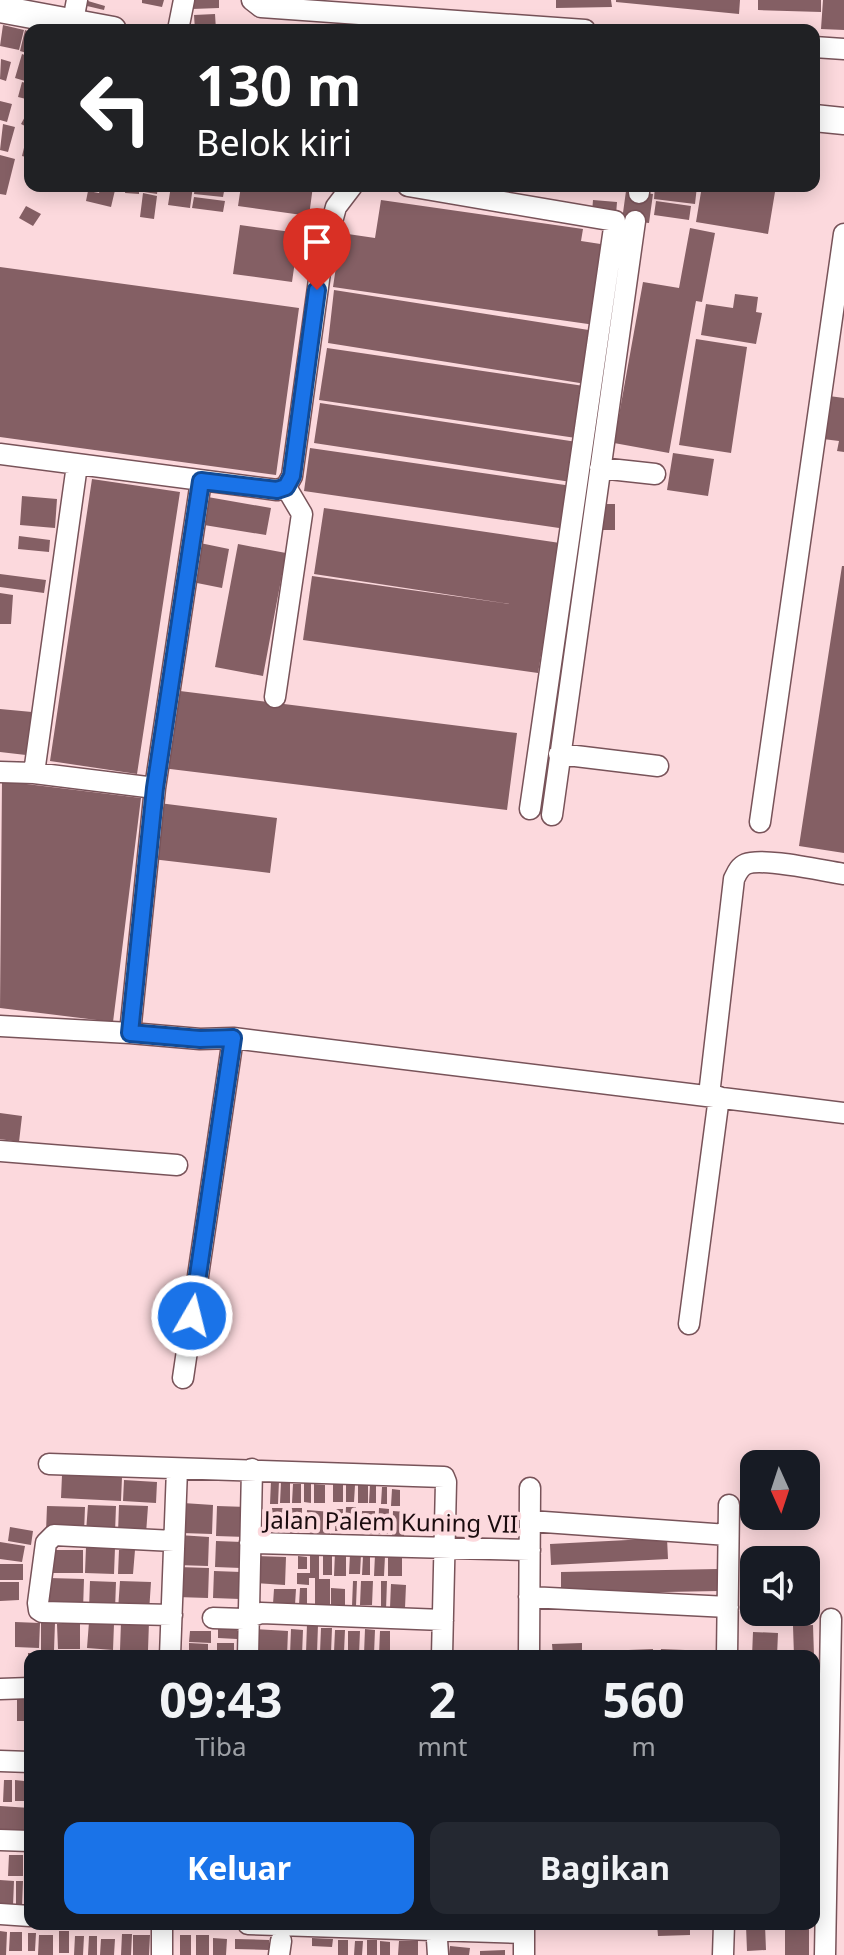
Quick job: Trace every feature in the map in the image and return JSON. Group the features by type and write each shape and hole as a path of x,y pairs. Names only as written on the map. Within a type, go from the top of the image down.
{"main road":[{"path":"0,9 75,10 102,24"},
{"path":"820,119 844,121"}],"street":[{"path":"179,24 184,0"},
{"path":"252,0 261,7 500,24"},
{"path":"820,47 844,49"},
{"path":"0,454 277,490 286,487 292,476 322,258 336,207 347,192"},
{"path":"443,192 615,221 530,809"},
{"path":"552,815 635,221"},
{"path":"760,822 844,234"},
{"path":"34,773 77,465"},
{"path":"600,468 655,474"},
{"path":"130,1033 155,788 201,481"},
{"path":"275,697 302,514 286,487"},
{"path":"559,754 658,766"},
{"path":"0,772 34,773 155,788"},
{"path":"689,1324 734,879 747,863 763,862 844,874"},
{"path":"0,1026 200,1039 233,1038 844,1113"},
{"path":"183,1378 233,1038"},
{"path":"0,1151 177,1165"},
{"path":"49,1464 444,1477 447,1547 442,1650"},
{"path":"170,1650 177,1469"},
{"path":"248,1650 252,1469"},
{"path":"529,1650 530,1488"},
{"path":"727,1650 729,1505"},
{"path":"530,1521 728,1535"},
{"path":"172,1615 42,1612 38,1603 46,1543 54,1535 174,1541"},
{"name":"Jalan Palem Kuning VII","path":"250,1543 530,1550"},
{"path":"529,1597 728,1607"},
{"path":"213,1618 237,1620 261,1613 443,1620"},
{"path":"825,1955 836,1780 821,1754 831,1619"},
{"path":"0,1689 24,1688"},
{"path":"0,1761 24,1762"},
{"path":"0,1840 24,1841"},
{"path":"0,1914 24,1916"},
{"path":"162,1930 162,1955"},
{"path":"436,1930 438,1955"},
{"path":"524,1930 524,1955"},
{"path":"723,1955 724,1930"}],"building":[{"path":"142,0 164,0 162,7 142,3"},
{"path":"192,0 219,0 219,8 192,9"},
{"path":"556,0 611,0 612,7 556,8"},
{"path":"616,0 740,0 739,14"},
{"path":"758,0 821,0 821,12 758,10"},
{"path":"823,0 844,0 844,30 821,29"},
{"path":"88,1 105,6 104,10 87,6"},
{"path":"215,14 216,24 195,24 194,15"},
{"path":"3,25 24,30 19,50 0,46"},
{"path":"22,54 24,81 15,78"},
{"path":"1,59 11,62 6,81 0,79"},
{"path":"24,82 24,98 18,97"},
{"path":"0,101 12,104 7,122 0,120"},
{"path":"3,124 15,127 8,152 0,150"},
{"path":"0,155 15,159 6,195 0,194"},
{"path":"88,192 115,192 111,207 86,201"},
{"path":"170,192 192,192 190,208 168,205"},
{"path":"194,192 224,192 223,197"},
{"path":"240,192 312,192 309,216 238,206"},
{"path":"626,192 653,194 649,223 622,220"},
{"path":"655,192 696,192 695,204 654,199"},
{"path":"701,192 775,192 768,234 696,222"},
{"path":"143,193 157,196 154,219 140,217"},
{"path":"194,197 225,201 223,212 192,208"},
{"path":"381,200 583,229 581,241 607,245 595,325 333,287 341,233 375,238"},
{"path":"593,200 617,202 616,215 592,213"},
{"path":"656,201 691,206 689,220 654,215"},
{"path":"26,206 41,214 33,226 19,218"},
{"path":"240,225 299,233 292,282 233,274"},
{"path":"690,228 715,233 702,302 696,301 669,453 614,443 643,282 679,288"},
{"path":"0,267 299,308 276,475 0,437"},
{"path":"334,290 595,331 586,384 328,343"},
{"path":"735,294 758,297 756,312 762,313 756,344 701,335 706,304 733,308"},
{"path":"696,339 747,347 731,453 679,445"},
{"path":"327,348 584,386 576,438 319,400"},
{"path":"829,396 844,398 844,452 837,451 839,441 823,439"},
{"path":"320,403 577,442 571,482 314,443"},
{"path":"310,448 572,486 566,529 304,491"},
{"path":"673,453 714,459 708,496 667,490"},
{"path":"92,479 180,492 137,774 50,761"},
{"path":"22,496 57,499 55,528 20,525"},
{"path":"202,496 271,508 266,535 198,524"},
{"path":"603,504 615,504 615,530 603,530"},
{"path":"324,508 560,543 538,673 303,640 312,576 510,604 314,574"},
{"path":"19,536 50,540 49,552 18,549"},
{"path":"200,543 229,549 222,588 192,582"},
{"path":"238,544 286,553 263,676 215,667"},
{"path":"844,566 844,853 799,846"},
{"path":"0,574 46,580 44,593 0,587"},
{"path":"0,593 13,595 11,624 0,624"},
{"path":"172,690 517,733 507,810 162,768"},
{"path":"0,709 32,712 26,755 0,752"},
{"path":"2,781 141,798 113,1022 0,1008"},
{"path":"159,803 277,818 270,873 152,859"},
{"path":"0,1113 22,1116 19,1142 0,1139"},
{"path":"62,1475 122,1477 121,1501 61,1498"},
{"path":"124,1480 157,1482 156,1503 123,1501"},
{"path":"271,1481 279,1481 278,1504 270,1504"},
{"path":"281,1482 290,1482 290,1503 280,1503"},
{"path":"304,1483 311,1483 311,1503 304,1502"},
{"path":"333,1483 343,1483 343,1502 333,1502"},
{"path":"293,1484 301,1484 301,1503 292,1503"},
{"path":"314,1484 325,1485 325,1503 314,1503"},
{"path":"358,1484 368,1485 368,1503 358,1503"},
{"path":"346,1485 355,1485 354,1502 346,1502"},
{"path":"370,1485 376,1485 376,1503 369,1503"},
{"path":"382,1487 387,1487 387,1504 381,1504"},
{"path":"392,1489 400,1490 400,1506 391,1506"},
{"path":"183,1503 213,1505 212,1534 182,1533"},
{"path":"88,1505 116,1506 115,1533 86,1532"},
{"path":"119,1505 148,1506 146,1534 118,1533"},
{"path":"47,1506 85,1507 84,1533 46,1532"},
{"path":"217,1506 247,1507 246,1537 216,1536"},
{"path":"346,1507 356,1507 356,1529 345,1529"},
{"path":"272,1508 302,1508 302,1533 272,1532"},
{"path":"379,1508 389,1509 388,1534 378,1534"},
{"path":"336,1509 343,1509 342,1531 335,1531"},
{"path":"307,1510 331,1512 330,1534 306,1532"},
{"path":"362,1511 375,1511 375,1534 361,1533"},
{"path":"393,1511 405,1512 404,1537 392,1537"},
{"path":"10,1527 33,1531 31,1545 8,1541"},
{"path":"179,1535 209,1537 208,1566 177,1565"},
{"path":"667,1538 668,1559 551,1565 550,1544"},
{"path":"216,1541 242,1542 241,1568 215,1567"},
{"path":"0,1542 25,1546 22,1562 0,1559"},
{"path":"86,1547 115,1548 114,1574 85,1573"},
{"path":"50,1550 83,1550 83,1573 50,1573"},
{"path":"119,1550 135,1550 133,1574 118,1574"},
{"path":"323,1552 332,1552 332,1575 323,1575"},
{"path":"335,1552 346,1552 346,1576 334,1576"},
{"path":"310,1553 319,1553 319,1579 330,1579 330,1606 315,1605 315,1578 309,1578 309,1585 297,1584 297,1573 310,1573"},
{"path":"350,1554 361,1554 360,1574 349,1574"},
{"path":"375,1555 385,1556 384,1576 374,1576"},
{"path":"256,1556 286,1557 285,1585 255,1583"},
{"path":"298,1556 307,1557 307,1569 298,1569"},
{"path":"363,1556 370,1556 370,1575 362,1575"},
{"path":"388,1556 402,1556 402,1576 388,1576"},
{"path":"0,1564 23,1564 23,1580 0,1580"},
{"path":"178,1567 209,1568 208,1598 177,1597"},
{"path":"718,1569 718,1591 561,1594 561,1572"},
{"path":"214,1571 241,1572 240,1599 213,1598"},
{"path":"49,1578 84,1579 83,1610 47,1609"},
{"path":"90,1581 116,1582 115,1610 89,1609"},
{"path":"120,1581 151,1582 149,1612 118,1610"},
{"path":"353,1581 357,1581 356,1606 352,1606"},
{"path":"361,1581 373,1581 372,1605 360,1605"},
{"path":"381,1581 387,1581 386,1610 381,1610"},
{"path":"0,1582 19,1582 19,1600 0,1601"},
{"path":"391,1584 406,1585 405,1608 390,1608"},
{"path":"300,1588 307,1588 307,1606 299,1605"},
{"path":"331,1588 345,1589 345,1609 331,1608"},
{"path":"274,1589 296,1589 295,1605 273,1604"},
{"path":"15,1622 40,1623 39,1648 15,1647"},
{"path":"89,1622 114,1624 113,1650 87,1648"},
{"path":"121,1622 149,1622 148,1650 120,1650"},
{"path":"41,1623 55,1623 54,1650 41,1650"},
{"path":"80,1623 80,1649 58,1649 57,1624"},
{"path":"307,1624 318,1625 317,1650 306,1650"},
{"path":"218,1626 237,1627 237,1639 218,1638"},
{"path":"793,1626 813,1626 814,1650 794,1650"},
{"path":"321,1628 332,1628 331,1650 320,1650"},
{"path":"252,1629 288,1631 287,1650 251,1650"},
{"path":"291,1629 303,1630 302,1650 290,1650"},
{"path":"365,1629 375,1630 374,1650 364,1650"},
{"path":"335,1630 345,1630 344,1650 334,1650"},
{"path":"190,1631 211,1631 211,1643 189,1642"},
{"path":"348,1631 360,1631 359,1650 348,1650"},
{"path":"380,1631 390,1631 390,1650 379,1650"},
{"path":"753,1632 778,1633 777,1650 752,1650"},
{"path":"189,1643 208,1644 208,1650 189,1650"},
{"path":"217,1643 234,1643 234,1650 217,1650"},
{"path":"582,1643 582,1650 552,1650 552,1644"},
{"path":"17,1694 24,1695 24,1721 17,1721"},
{"path":"4,1780 12,1780 12,1802 3,1802"},
{"path":"15,1780 24,1781 24,1801 15,1801"},
{"path":"0,1806 24,1808 24,1834 0,1833"},
{"path":"9,1855 23,1855 23,1876 8,1876"},
{"path":"0,1880 14,1881 13,1906 0,1906"},
{"path":"16,1881 23,1881 22,1906 16,1905"},
{"path":"658,1930 690,1930 690,1935 658,1936"},
{"path":"746,1930 765,1930 766,1950 747,1951"},
{"path":"785,1930 809,1930 809,1955 785,1955"},
{"path":"0,1931 7,1932 6,1955 0,1955"},
{"path":"59,1931 69,1931 69,1953 59,1953"},
{"path":"10,1932 22,1932 22,1951 9,1951"},
{"path":"28,1933 36,1933 35,1951 28,1951"},
{"path":"122,1934 132,1934 131,1955 121,1955"},
{"path":"39,1935 53,1935 53,1955 38,1955"},
{"path":"133,1935 150,1935 149,1955 133,1955"},
{"path":"180,1935 191,1935 191,1955 180,1955"},
{"path":"196,1935 209,1935 209,1955 196,1955"},
{"path":"75,1936 84,1936 83,1955 74,1955"},
{"path":"89,1936 97,1936 97,1955 88,1955"},
{"path":"213,1938 227,1939 226,1955 213,1955"},
{"path":"312,1938 333,1939 332,1947 312,1946"},
{"path":"101,1939 115,1939 114,1955 100,1955"},
{"path":"235,1939 269,1940 269,1950 235,1949"},
{"path":"338,1940 348,1940 348,1955 338,1955"},
{"path":"367,1940 377,1940 377,1955 367,1955"},
{"path":"355,1941 363,1941 362,1955 354,1955"},
{"path":"380,1941 390,1942 390,1955 380,1955"},
{"path":"399,1941 418,1941 418,1955 398,1955"},
{"path":"450,1946 470,1948 469,1955 449,1955"},
{"path":"505,1950 505,1955 480,1955 480,1951"}],"route":[{"path":"192,1316 233,1038 200,1039 130,1033 155,788 201,481 277,490 286,487 292,476 317,290"}]}
